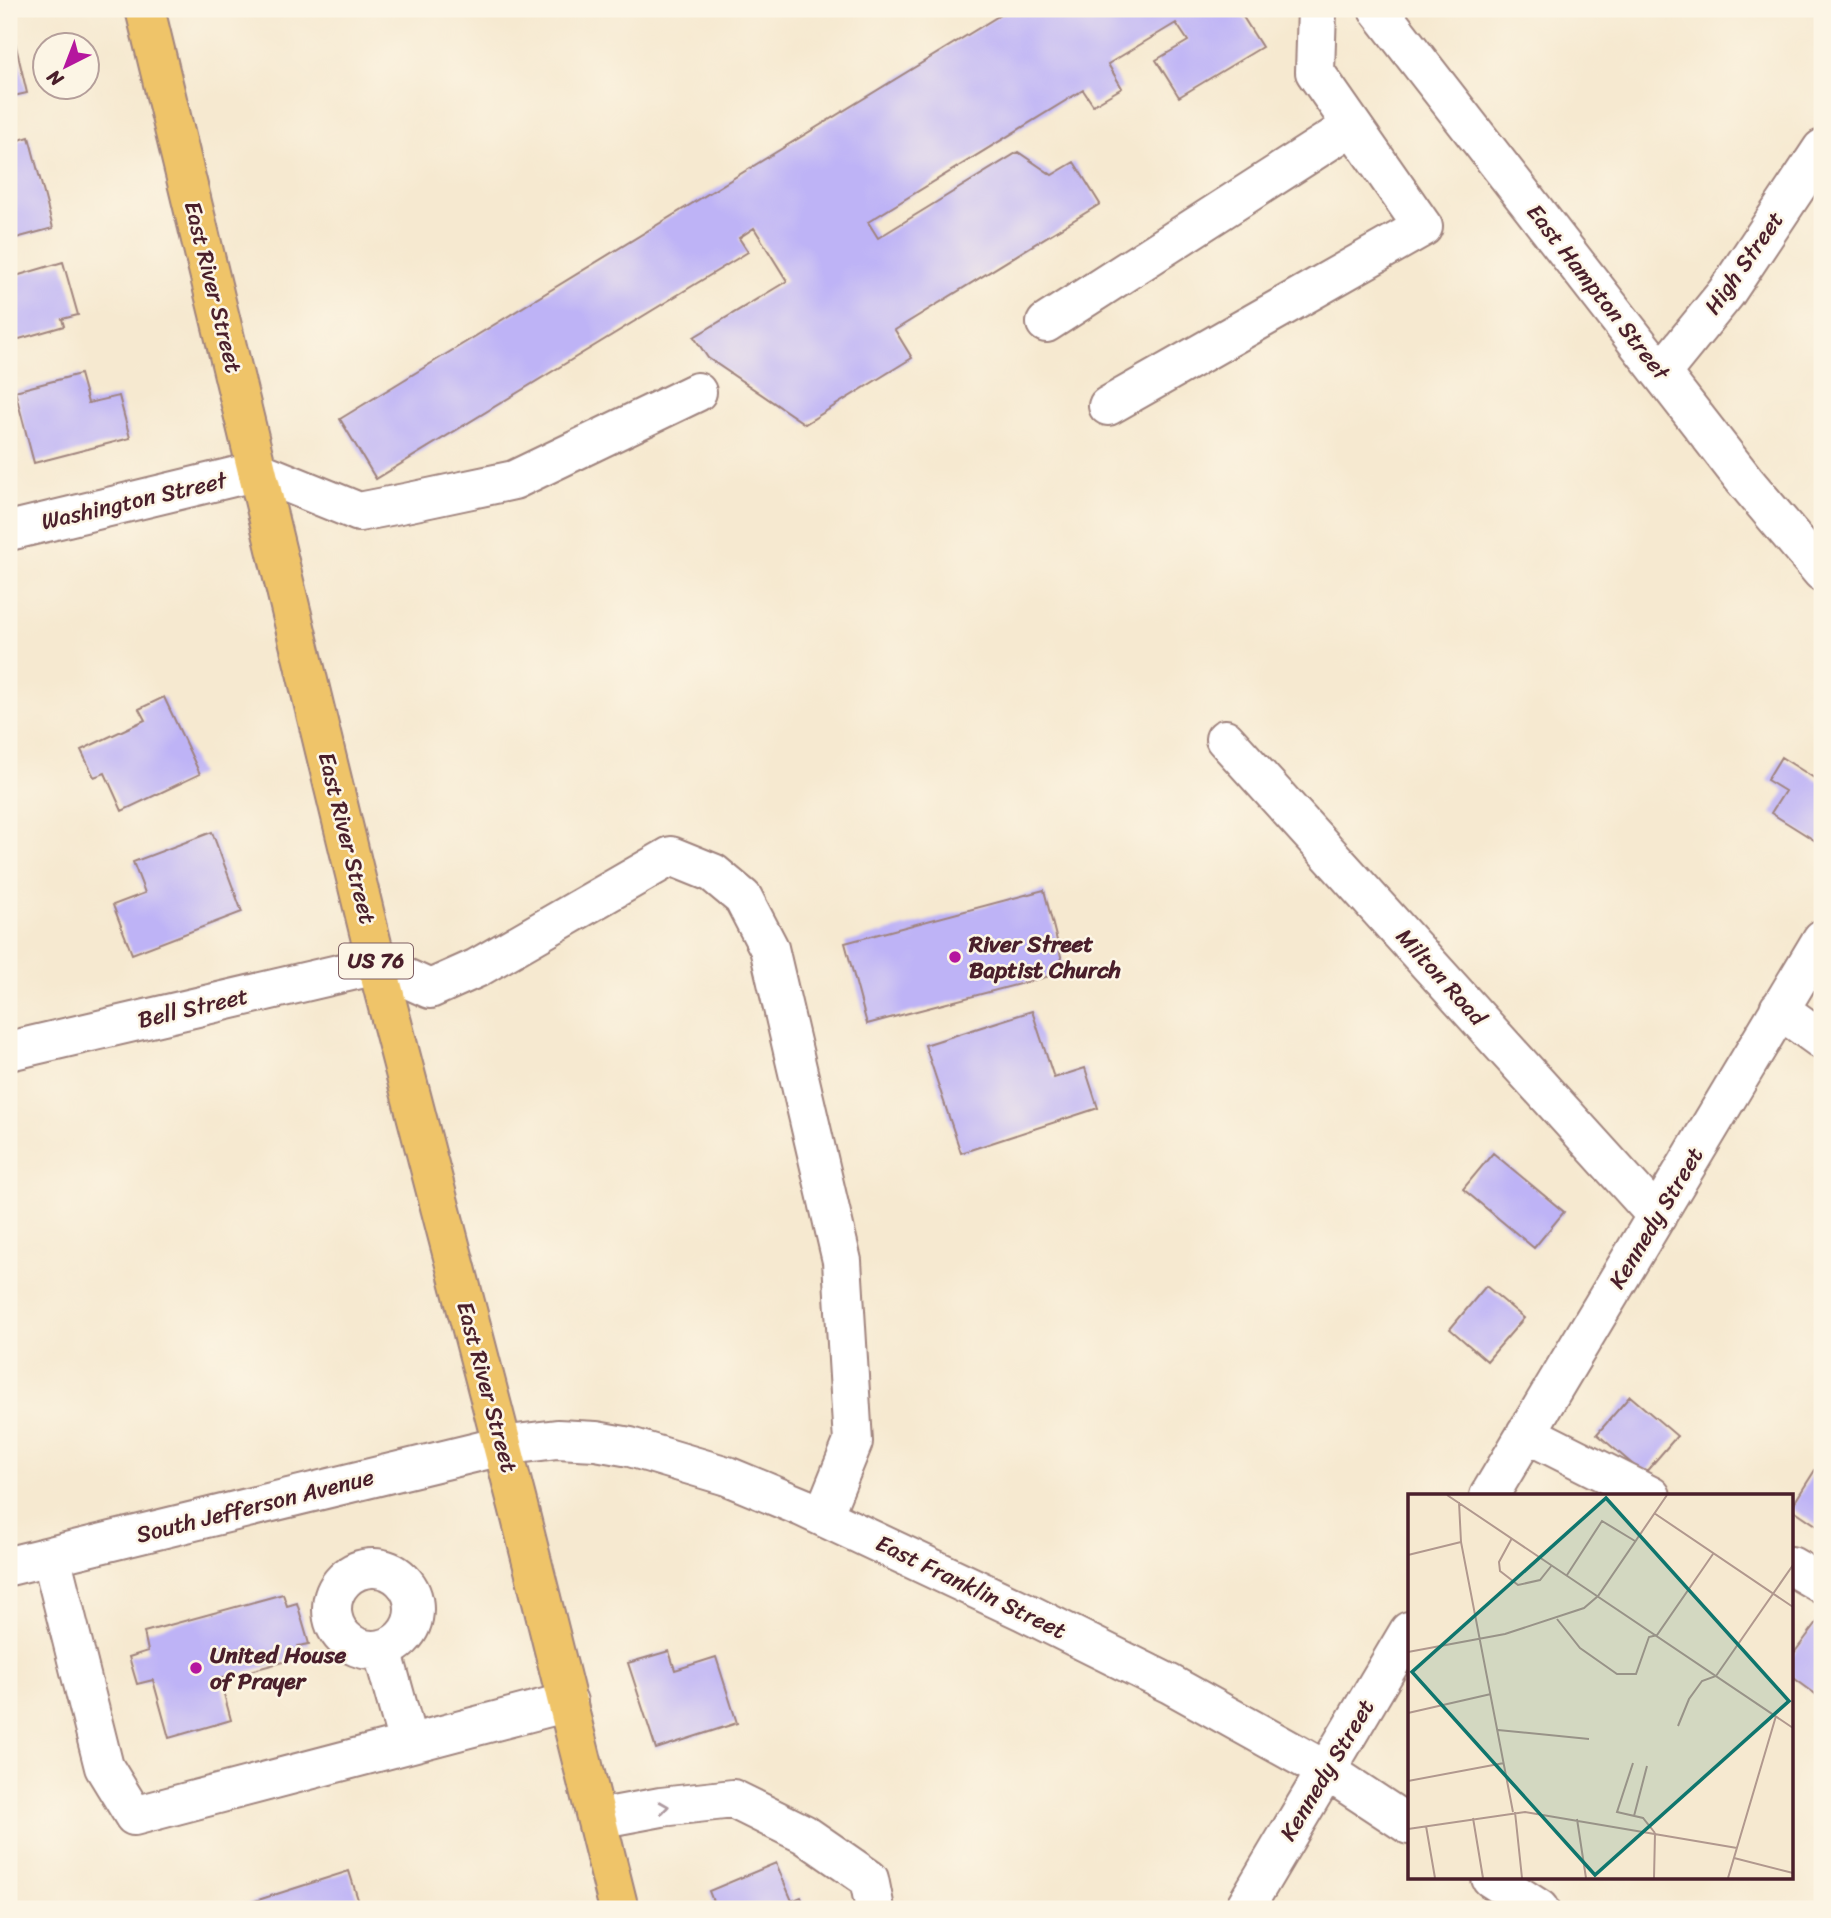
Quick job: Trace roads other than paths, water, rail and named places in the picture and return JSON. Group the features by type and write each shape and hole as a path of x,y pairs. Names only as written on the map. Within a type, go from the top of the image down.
{"main road":[{"name":"East River Street","path":"145,9 377,965 619,1909"}],"street":[{"path":"1108,406 1423,227 1315,72 1317,9"},
{"name":"East Hampton Street","path":"1378,9 1745,481 1822,572"},
{"path":"1046,323 1353,126"},
{"name":"High Street","path":"1661,373 1726,293 1822,149"},
{"path":"258,471 359,512 514,480 697,392"},
{"name":"Washington Street","path":"9,531 258,471"},
{"name":"Milton Road","path":"1225,739 1657,1216"},
{"path":"377,965 430,989 477,968 671,856 713,873 743,898 769,948 842,1261 853,1442 823,1516"},
{"name":"Kennedy Street","path":"1490,1494 1822,939"},
{"name":"Bell Street","path":"9,1051 377,965"},
{"path":"1779,1009 1822,1040"},
{"path":"1526,1433 1647,1494"},
{"name":"East Franklin Street","path":"502,1446 557,1439 596,1441 630,1447 727,1476 823,1516 1170,1684 1327,1771 1408,1824"},
{"name":"South Jefferson Avenue","path":"9,1566 502,1446"},
{"path":"51,1556 104,1767 134,1816 568,1702"},
{"path":"1792,1567 1822,1584"},
{"name":"Kennedy Street","path":"1244,1909 1408,1633"},
{"path":"382,1649 408,1743"},
{"path":"597,1819 661,1807 733,1799 804,1833 869,1879 875,1909"},
{"path":"1494,1880 1539,1909"}],"place":[{"name":"River Street Baptist Church","path":"955,957"},
{"name":"United House of Prayer","path":"196,1668"}]}
